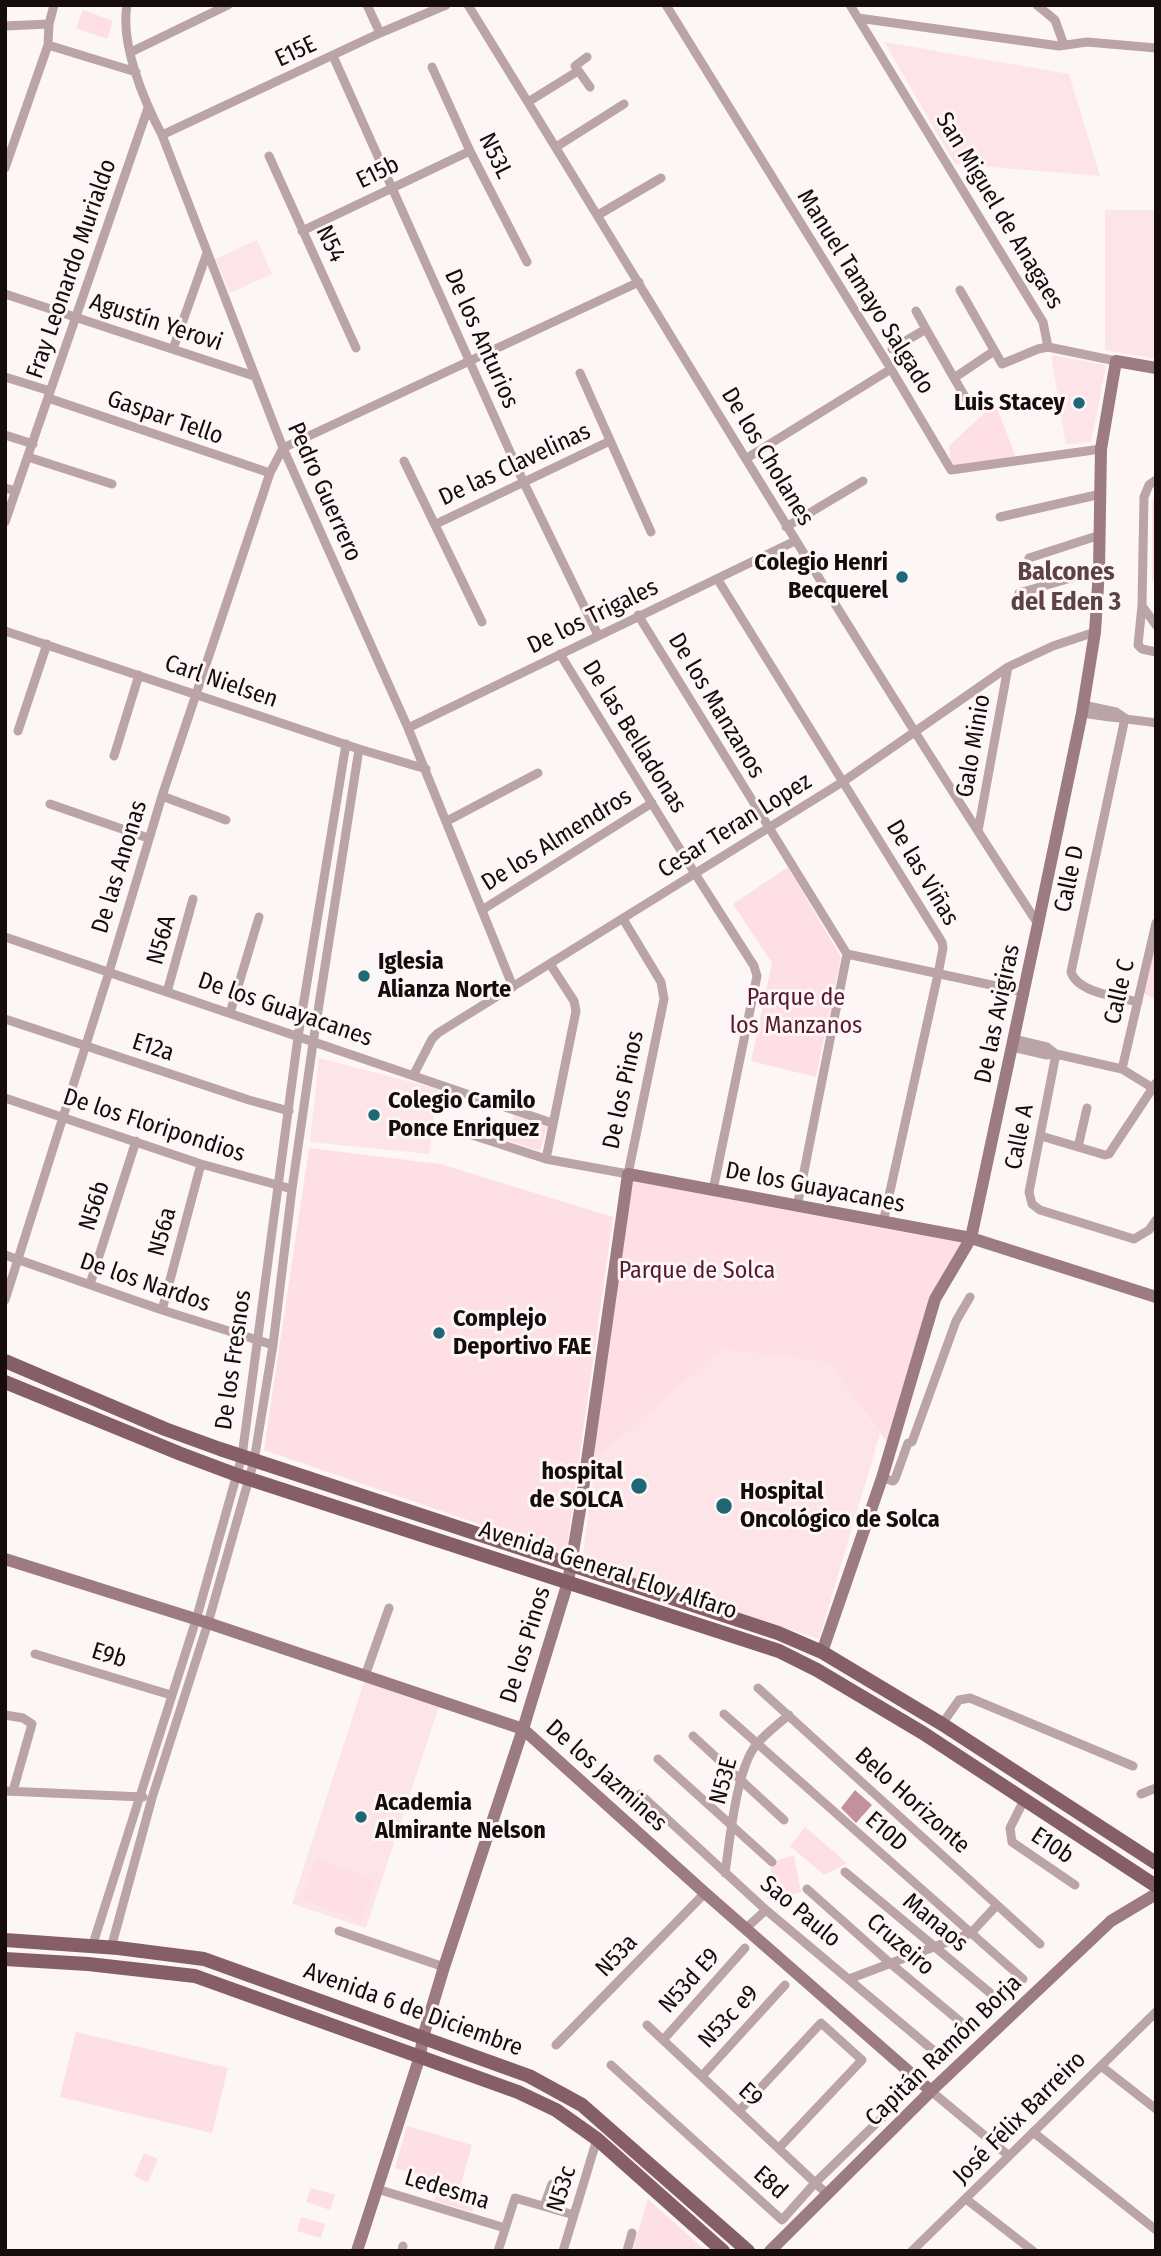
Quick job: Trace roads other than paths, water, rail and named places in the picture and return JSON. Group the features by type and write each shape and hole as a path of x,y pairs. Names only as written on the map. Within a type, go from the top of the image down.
{"main road":[{"name":"Avenida General Eloy Alfaro","path":"5,1361 165,1429 248,1459 778,1633 822,1652 943,1724 1152,1856"},
{"name":"Avenida General Eloy Alfaro","path":"5,1381 243,1477 733,1635 799,1661 923,1733 1156,1886"},
{"name":"Avenida 6 de Diciembre","path":"5,1940 111,1948 204,1959 529,2076 582,2105 748,2251"},
{"name":"Avenida 6 de Diciembre","path":"5,1959 88,1964 205,1979 518,2092 556,2110 597,2139 723,2251"}],"street":[{"path":"5,168 48,45 54,5"},
{"name":"Pedro Guerrero","path":"127,5 126,27 131,52 148,108 162,135 282,448 426,769 513,987"},
{"path":"131,52 228,5"},
{"path":"367,5 380,33"},
{"name":"E15E","path":"162,135 446,5"},
{"name":"De los Cholanes","path":"468,5 747,458 786,527 1038,924"},
{"name":"Manuel Tamayo Salgado","path":"666,5 951,470 1101,449"},
{"name":"San Miguel de Anagaes","path":"850,5 1043,322 1048,347 1156,368"},
{"path":"1037,5 1055,20 1064,46"},
{"path":"858,18 1064,46 1087,42 1156,48"},
{"path":"5,26 50,24"},
{"path":"48,45 136,72"},
{"name":"De los Anturios","path":"333,56 524,483 598,635"},
{"path":"587,57 575,65 590,87"},
{"name":"N53L","path":"432,67 470,151 527,262"},
{"path":"528,102 578,71"},
{"path":"556,147 624,104"},
{"name":"Fray Leonardo Murialdo","path":"5,522 148,108"},
{"name":"E15b","path":"303,231 470,151"},
{"name":"N54","path":"269,156 356,348"},
{"path":"598,215 661,178"},
{"path":"173,349 206,253"},
{"path":"282,448 639,282"},
{"path":"960,290 1000,362 1005,364 1048,347"},
{"name":"Agustín Yerovi","path":"5,294 254,376"},
{"path":"916,311 968,402"},
{"path":"892,349 926,329"},
{"path":"954,378 994,351"},
{"name":"De las Avigiras","path":"822,1652 882,1478 935,1299 971,1238 1082,709 1095,632 1101,449 1116,361"},
{"path":"747,458 891,369"},
{"path":"580,373 651,532"},
{"name":"Gaspar Tello","path":"5,377 270,473"},
{"path":"5,435 33,444"},
{"name":"De las Clavelinas","path":"436,524 610,441"},
{"name":"De las Anonas","path":"5,1300 109,972 148,838 270,473 282,448"},
{"path":"28,457 112,484"},
{"path":"404,461 482,622"},
{"path":"1156,480 1149,485 1144,497 1139,648 1156,652"},
{"path":"786,527 863,481"},
{"path":"5,488 16,491"},
{"path":"1000,517 1101,494"},
{"path":"1029,558 1100,535"},
{"name":"De los Trigales","path":"408,728 795,541"},
{"path":"1019,593 1099,570"},
{"name":"De las Viñas","path":"719,580 942,942 938,974 883,1223"},
{"path":"1142,607 1156,625"},
{"name":"De los Manzanos","path":"638,615 847,954"},
{"name":"Carl Nielsen","path":"5,631 426,769"},
{"name":"Cesar Teran Lopez","path":"414,1074 432,1039 438,1033 844,781 1008,667 1053,646 1095,632"},
{"path":"19,731 47,645"},
{"name":"De las Belladonas","path":"560,654 754,966 757,976 713,1190"},
{"name":"Galo Minio","path":"978,831 1008,667"},
{"path":"114,756 139,675"},
{"path":"1082,709 1114,719 1156,723"},
{"name":"Calle D","path":"1125,719 1071,972 1074,980 1086,988 1138,1002"},
{"name":"De los Fresnos","path":"248,1459 258,1341 298,1038 346,744"},
{"name":"De los Fresnos","path":"107,1966 248,1459 273,1345 313,1043 359,749"},
{"path":"447,821 538,773"},
{"path":"162,796 226,820"},
{"name":"De los Almendros","path":"482,910 652,803"},
{"path":"50,804 148,838"},
{"path":"323,885 337,887"},
{"name":"N56A","path":"167,992 193,899"},
{"path":"230,1013 259,918"},
{"name":"De los Pinos","path":"357,2251 420,2056 444,1967 523,1729 572,1564 628,1174 664,999 664,989 623,919"},
{"name":"Calle C","path":"1122,1069 1156,923"},
{"name":"De los Guayacanes","path":"5,937 552,1123"},
{"path":"797,1207 847,954 1024,992"},
{"path":"546,1159 576,1011 574,1001 550,964"},
{"path":"308,977 323,979"},
{"name":"E12a","path":"5,1019 289,1111"},
{"path":"1013,1043 1047,1055 1056,1054 1122,1069 1155,1087 1109,1154 1041,1136"},
{"name":"Calle A","path":"1056,1054 1029,1192 1032,1204 1040,1210 1134,1239 1149,1230 1156,1220"},
{"name":"De los Floripondios","path":"5,1098 201,1164 292,1189"},
{"path":"1079,1147 1087,1108"},
{"name":"De los Guayacanes","path":"463,1132 546,1159 971,1238 1156,1297"},
{"name":"N56b","path":"90,1284 136,1141"},
{"name":"N56a","path":"162,1310 201,1164"},
{"name":"De los Nardos","path":"5,1255 162,1310 273,1345"},
{"path":"882,1478 893,1481 895,1479 907,1444 913,1441 956,1321 970,1297"},
{"name":"De los Jazmines","path":"5,1559 202,1621 523,1729 745,1929 1009,2156"},
{"path":"365,1676 389,1608"},
{"name":"De los Fresnos","path":"88,1964 171,1695 202,1621"},
{"name":"E9b","path":"35,1654 171,1695"},
{"name":"Belo Horizonte","path":"758,1688 1040,1944"},
{"path":"943,1724 959,1700 970,1698 1133,1766"},
{"name":"E10D","path":"724,1714 1023,1979"},
{"path":"5,1715 23,1718 32,1724 9,1791 152,1798"},
{"name":"N53E","path":"725,1873 741,1781 748,1760 757,1744 789,1715"},
{"path":"693,1736 784,1820"},
{"path":"657,1759 772,1862"},
{"path":"1140,1794 1156,1788"},
{"name":"Sao Paulo","path":"640,1794 766,1910 940,2056"},
{"name":"E10b","path":"1024,1800 1010,1828 1012,1842 1075,1885"},
{"name":"Manaos","path":"845,1872 1001,2002"},
{"name":"Cruzeiro","path":"807,1889 968,2028"},
{"name":"N53a","path":"556,2045 705,1893"},
{"name":"Capitán Ramón Borja","path":"770,2251 931,2091 1111,1921 1156,1894"},
{"path":"849,1979 971,1933 997,1905"},
{"path":"745,1929 766,1910"},
{"path":"339,1930 444,1967"},
{"name":"N53d E9","path":"663,2040 745,1948"},
{"name":"N53c e9","path":"702,2076 785,1985"},
{"name":"José Félix Barreiro","path":"912,2251 1156,2012"},
{"path":"739,2111 821,2023 862,2060 779,2148"},
{"name":"E9","path":"647,2025 827,2193"},
{"name":"E8d","path":"611,2064 782,2220 815,2183 896,2104"},
{"path":"1101,2066 1156,2109"},
{"path":"1033,2132 1156,2230"},
{"name":"N53c","path":"563,2251 597,2139"},
{"path":"544,2206 552,2185"},
{"name":"Ledesma","path":"377,2189 505,2228"},
{"path":"498,2251 515,2198 574,2215"},
{"path":"966,2199 1033,2251"},
{"path":"627,2251 632,2233"}],"place":[{"name":"Luis Stacey","path":"1079,403"},
{"name":"Colegio Henri Becquerel","path":"902,577"},
{"name":"Iglesia Alianza Norte","path":"364,976"},
{"name":"Colegio Camilo Ponce Enriquez","path":"374,1115"},
{"name":"Complejo Deportivo FAE","path":"439,1333"},
{"name":"hospital de SOLCA","path":"639,1486"},
{"name":"Hospital Oncológico de Solca","path":"724,1506"},
{"name":"Academia Almirante Nelson","path":"361,1817"}],"district":[{"name":"Balcones del Eden 3","path":"1066,588"}],"park label":[{"name":"Parque de los Manzanos","path":"796,1012"},
{"name":"Parque de Solca","path":"697,1271"}]}
